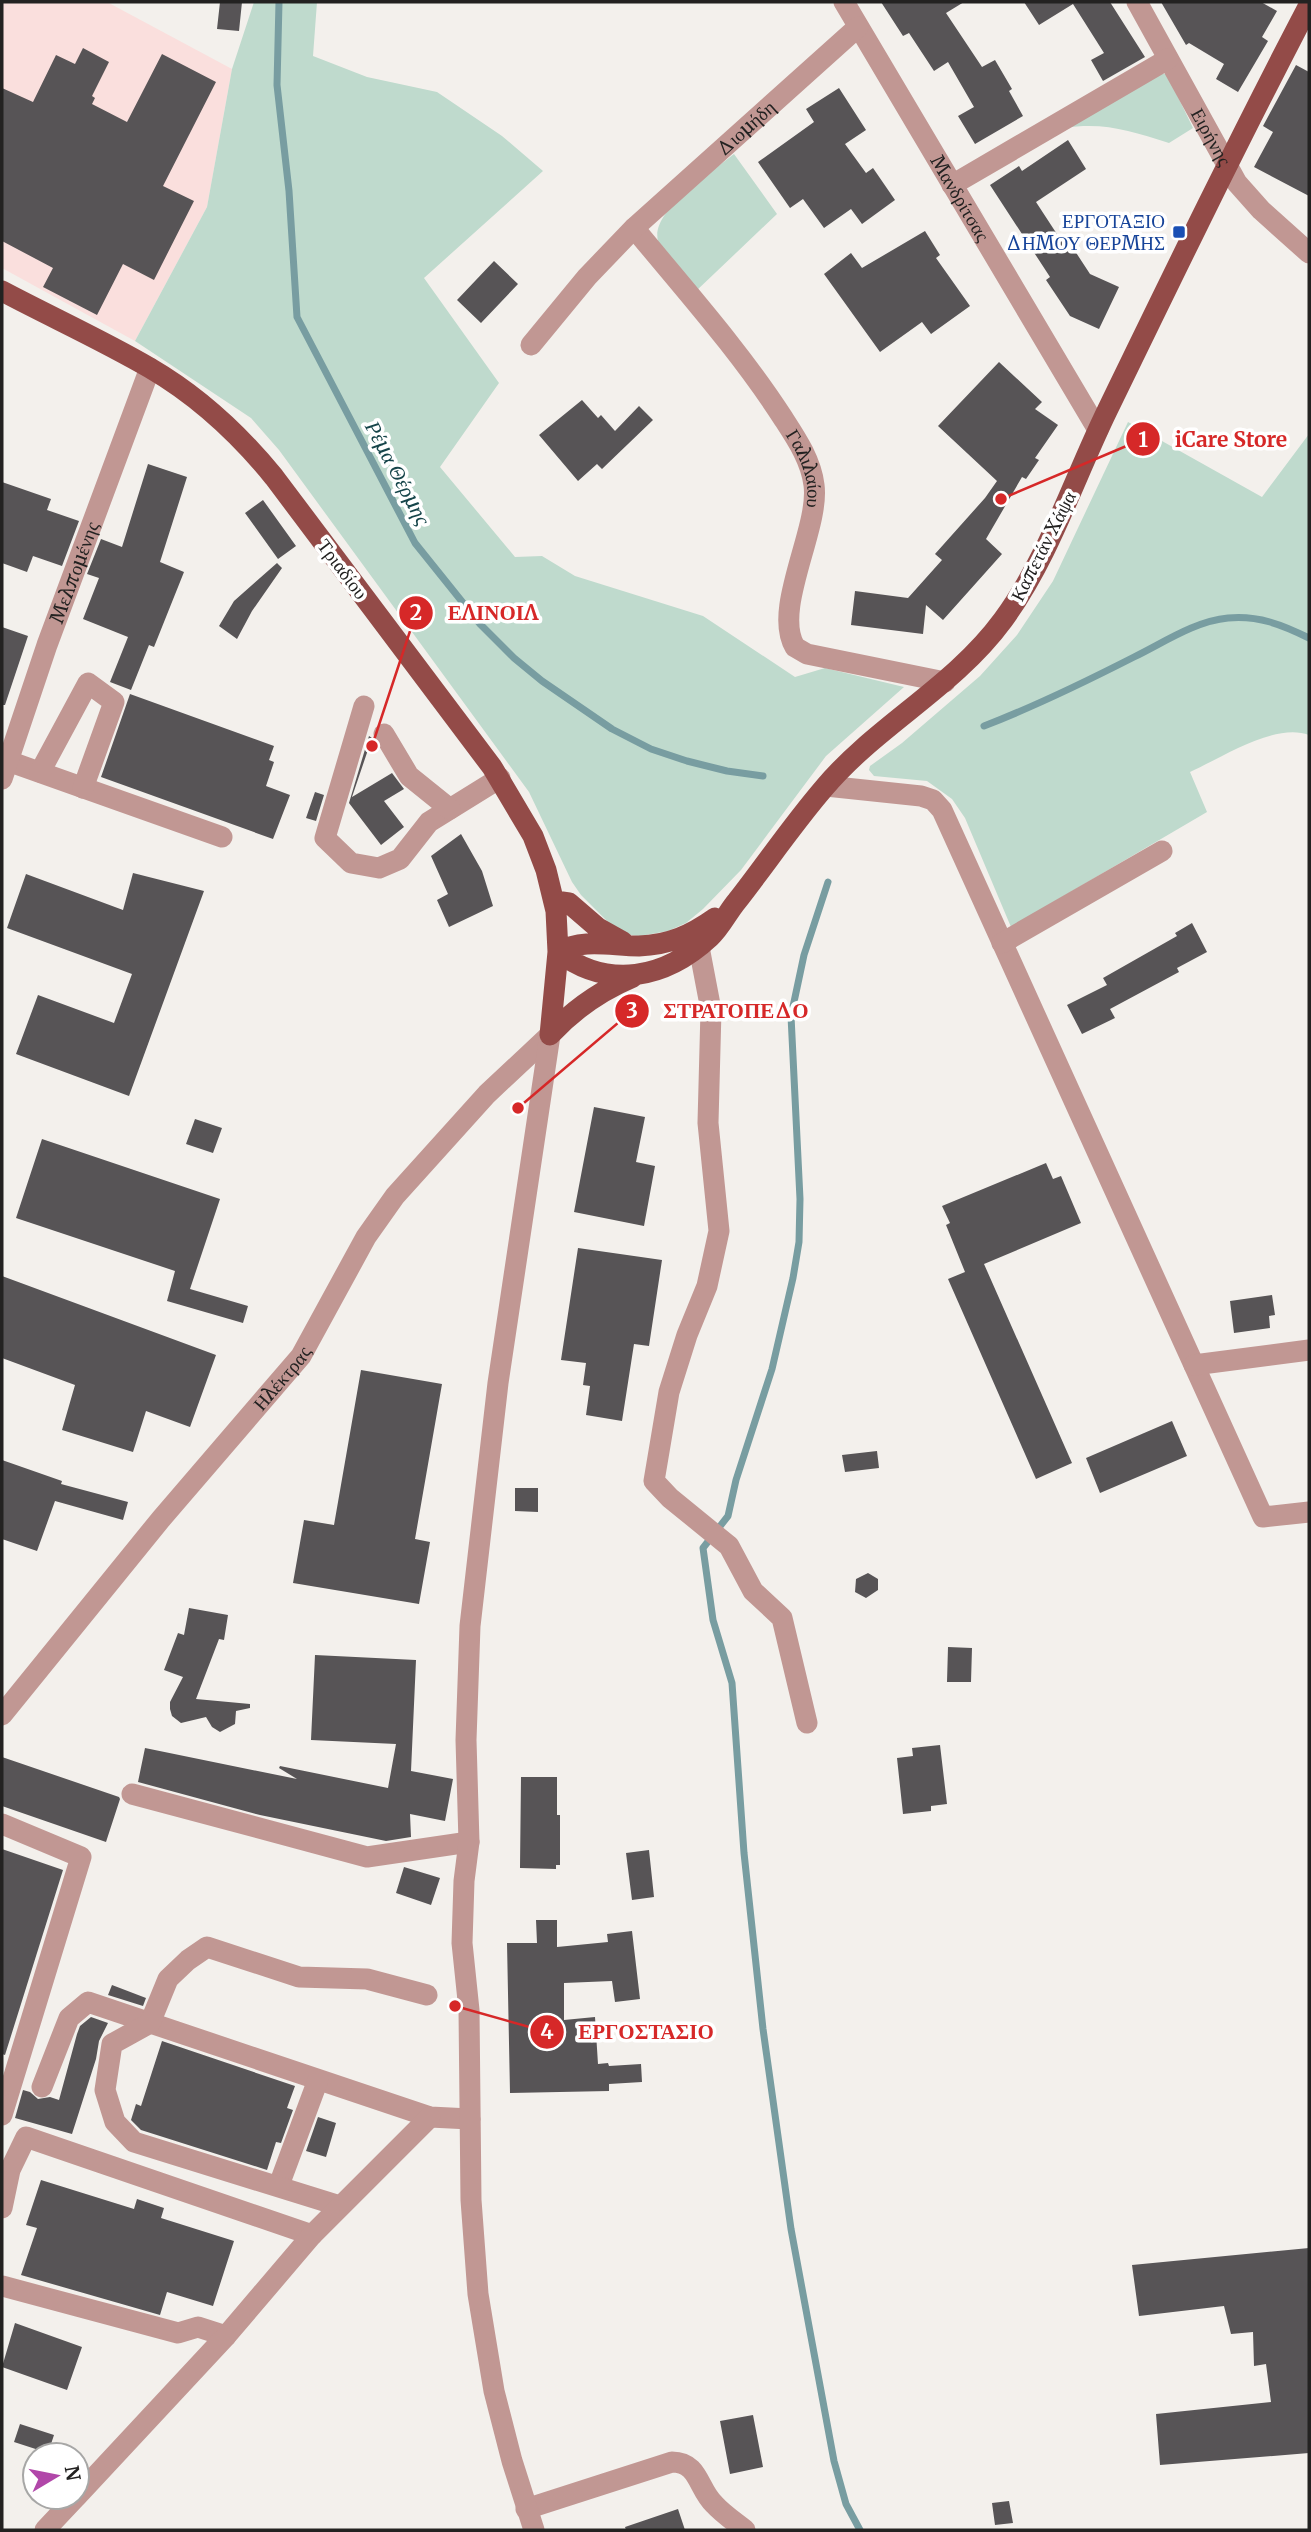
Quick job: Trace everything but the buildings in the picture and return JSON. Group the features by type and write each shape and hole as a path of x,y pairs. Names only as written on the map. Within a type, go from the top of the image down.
{"main road":[{"name":"Καπετάν Χάψα","path":"558,952 583,968 603,974 633,977 664,967 699,947 718,930 734,904 826,786 869,745 945,682 991,636 1029,580 1226,165 1309,5"},
{"name":"Τριαδίου","path":"2,291 150,368 215,415 253,451 500,778 533,836 555,901 558,952 550,1035"},
{"path":"555,901 569,903 606,933 631,946"},
{"name":"Καπετάν Χάψα","path":"558,952 576,944 657,945 683,938 734,904"},
{"path":"550,1035 577,1010 633,977"}],"street":[{"name":"Μανδρίτσας","path":"844,2 1098,430"},
{"name":"Ειρήνης","path":"1137,2 1226,165 1247,196 1309,253"},
{"name":"Διομήδη","path":"531,345 587,277 634,228 858,27"},
{"path":"953,185 1168,59"},
{"name":"Γαλιλαίου","path":"634,228 750,370 774,403 808,460 815,498 792,600 790,626 795,647 807,654 945,682"},
{"name":"Μελπομένης","path":"5,770 47,645 150,368"},
{"path":"40,772 88,683 114,702 83,788"},
{"path":"364,706 325,838 351,863 379,868 400,859 429,822 500,778"},
{"path":"384,734 410,776 450,809"},
{"path":"5,770 40,772 222,837"},
{"path":"826,786 921,796 933,800 942,810 1263,1517 1309,1512"},
{"path":"1002,943 1162,851"},
{"path":"699,947 711,1010 708,1123 719,1231 707,1286 687,1335 669,1392 654,1481 670,1498 729,1546 753,1591 782,1618 807,1723"},
{"path":"534,2530 526,2510 494,2391 481,2315 472,2223 469,2010 462,1943 464,1881 469,1842 467,1714 470,1626 478,1541 488,1485 495,1407 516,1258 550,1035"},
{"name":"Ηλέκτρας","path":"2,1715 161,1519 301,1356 366,1237 395,1196 487,1094 550,1035"},
{"path":"1194,1365 1309,1350"},
{"path":"132,1794 367,1857 469,1842"},
{"path":"2,1825 80,1857 2,2115"},
{"path":"341,2206 134,2142 115,2122 105,2090 112,2044 150,2022 168,1979 207,1947 299,1977 367,1979 427,1995"},
{"path":"41,2087 69,2018 88,2002 430,2117 470,2119"},
{"path":"279,2185 318,2080"},
{"path":"91,2482 226,2336 312,2235 430,2117"},
{"path":"2,2208 10,2170 26,2137 312,2235"},
{"path":"2,2286 178,2333 198,2327 226,2336"},
{"path":"526,2510 679,2462 693,2469 715,2506 745,2530"},
{"path":"45,2530 63,2511"}],"shaded area":[{"path":"2,2 107,2 232,69 207,207 135,341 2,268"}],"green space":[{"path":"254,2 317,2 313,56 367,77 437,92 502,136 543,171 424,278 499,383 440,467 515,557 542,556 575,576 703,616 795,677 825,668 904,687 826,756 741,870 686,923 668,931 631,935 609,923 581,895 572,882 529,792 279,450 251,418 135,341 207,207 232,69"},
{"path":"1161,74 1167,74 1193,128 1169,143 1105,127 1064,128"},
{"path":"734,154 777,214 695,292 665,257 659,244 658,232 662,219 683,194"},
{"path":"1128,422 1262,497 1309,434 1309,735 1295,732 1265,737 1190,772 1207,812 1011,927 965,818 952,799 927,781 874,776 869,770 870,766 902,743 980,676 1017,635 1053,581"}],"waterway":[{"name":"Ρέμα Θέρμης","path":"279,2 277,85 289,191 297,317 415,543 480,624 514,658 542,681 612,729 651,749 687,761 763,776"},
{"path":"984,726 1060,693 1203,623 1239,617 1280,625 1309,638"},
{"path":"828,882 804,955 791,1016 800,1199 799,1242 793,1278 772,1369 736,1480 728,1516 703,1548 713,1620 732,1683 744,1853 763,2029 791,2229 834,2461 846,2504 860,2530"}],"place":[{"name":"ΕΡΓΟΤΑΞΙΟ ΔΗΜΟΥ ΘΕΡΜΗΣ","path":"1179,232"},
{"name":"iCare Store","path":"1001,499"},
{"name":"ΕΛΙΝΟΙΛ","path":"372,746"},
{"name":"ΣΤΡΑΤΟΠΕΔΟ","path":"518,1108"},
{"name":"ΕΡΓΟΣΤΑΣΙΟ","path":"455,2006"}]}
